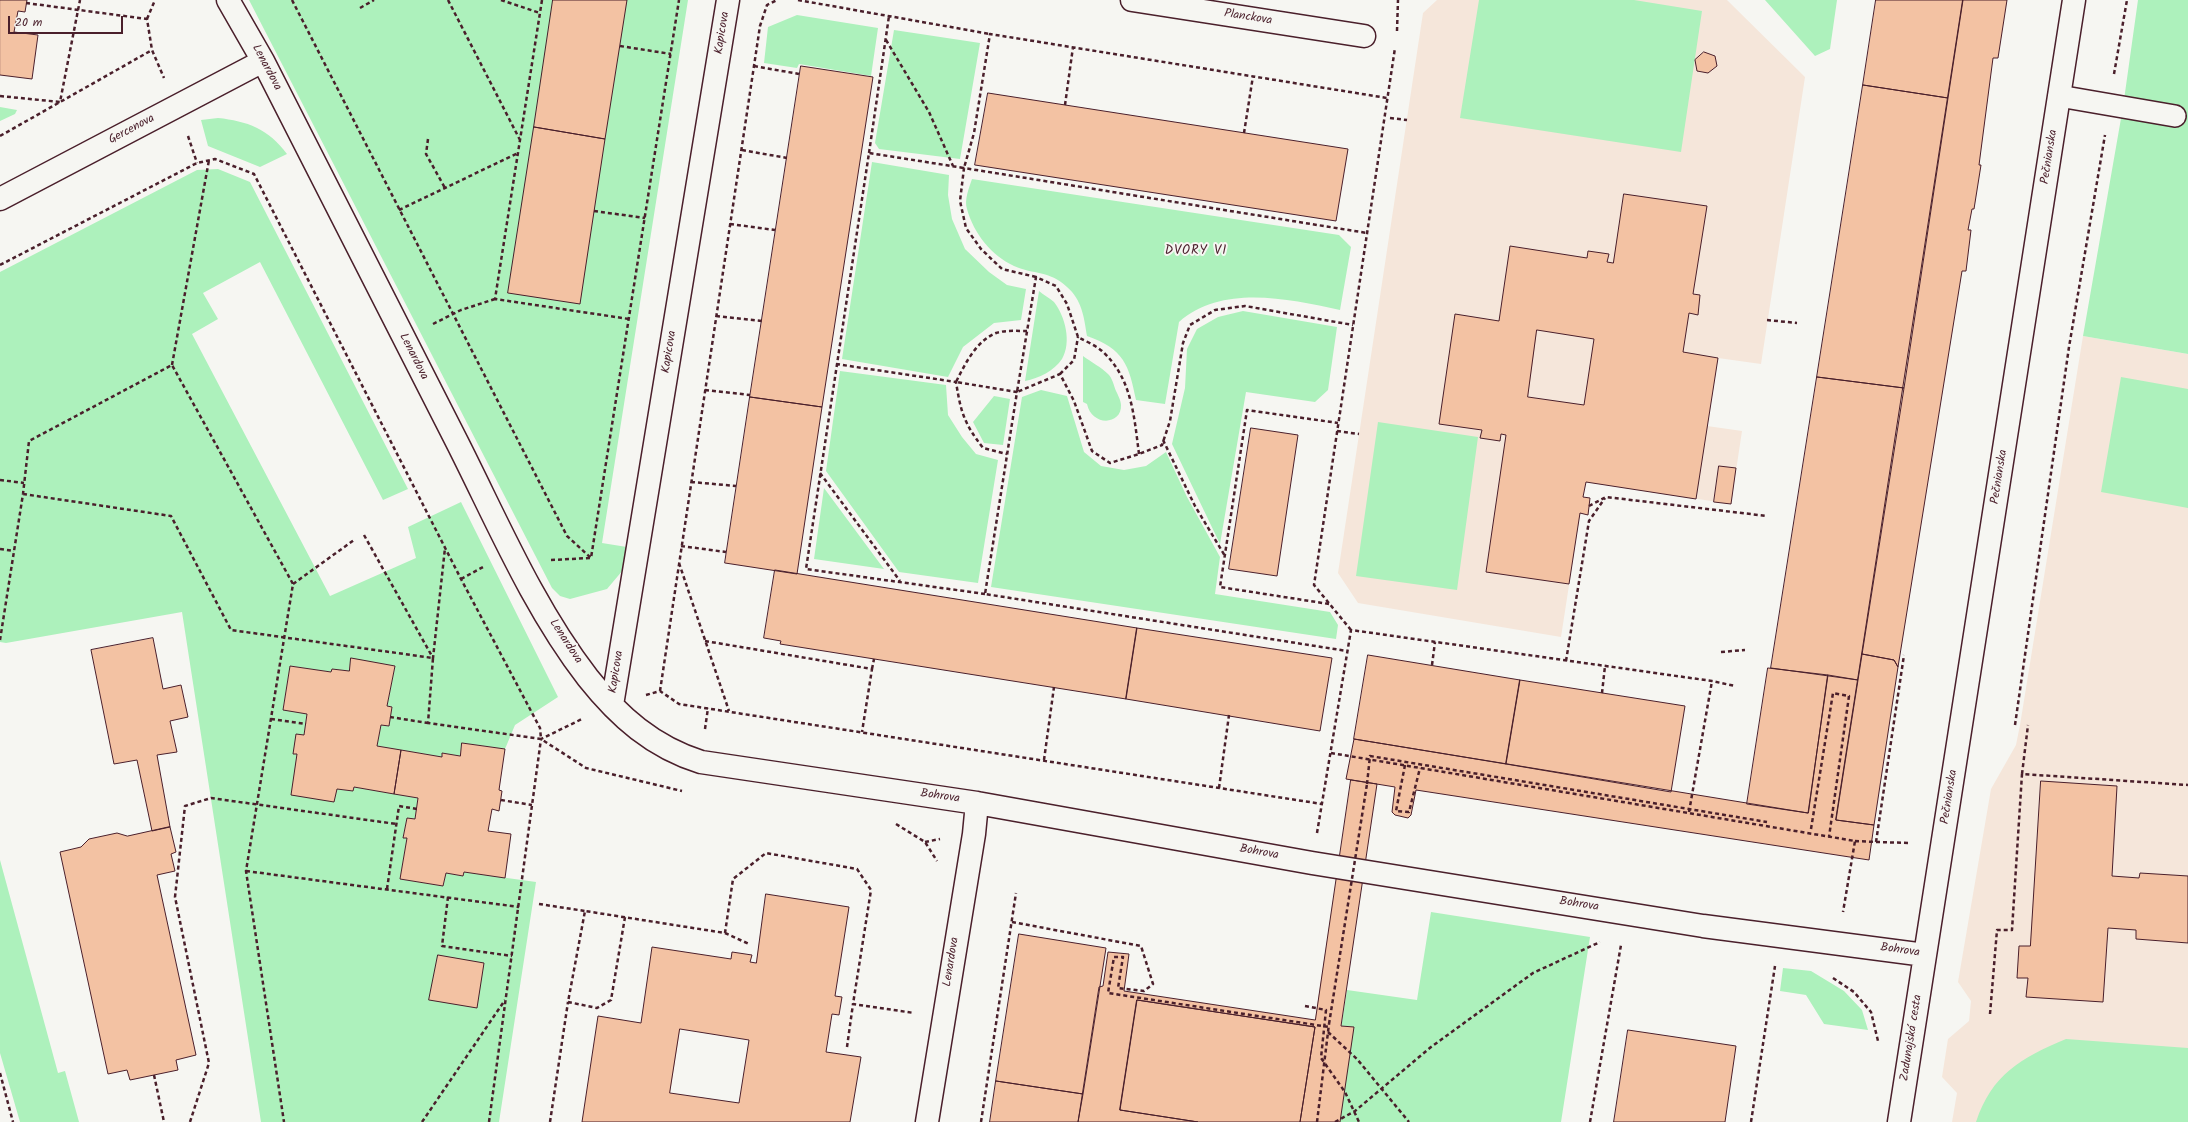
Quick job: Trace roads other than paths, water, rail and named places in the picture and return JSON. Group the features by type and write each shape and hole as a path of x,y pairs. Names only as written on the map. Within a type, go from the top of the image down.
{"street":[{"name":"Lenardova","path":"228,0 263,61 530,586 588,677 612,704"},
{"name":"Kapicova","path":"612,704 728,0"},
{"name":"Planckova","path":"1132,0 1364,36"},
{"name":"Pečnianska","path":"1925,954 2074,0"},
{"name":"Gercenova","path":"0,199 263,61"},
{"name":"Bohrova","path":"612,704 626,720 646,737 669,750 701,762 977,803 1312,863 1703,926 1925,954"},
{"name":"Lenardova","path":"926,1122 974,834 977,803"},
{"name":"Zadunajská cesta","path":"1899,1122 1925,954"}],"lane":[{"path":"2059,96 2175,116"}],"district":[{"name":"DVORY VI","path":"1196,252"}]}
